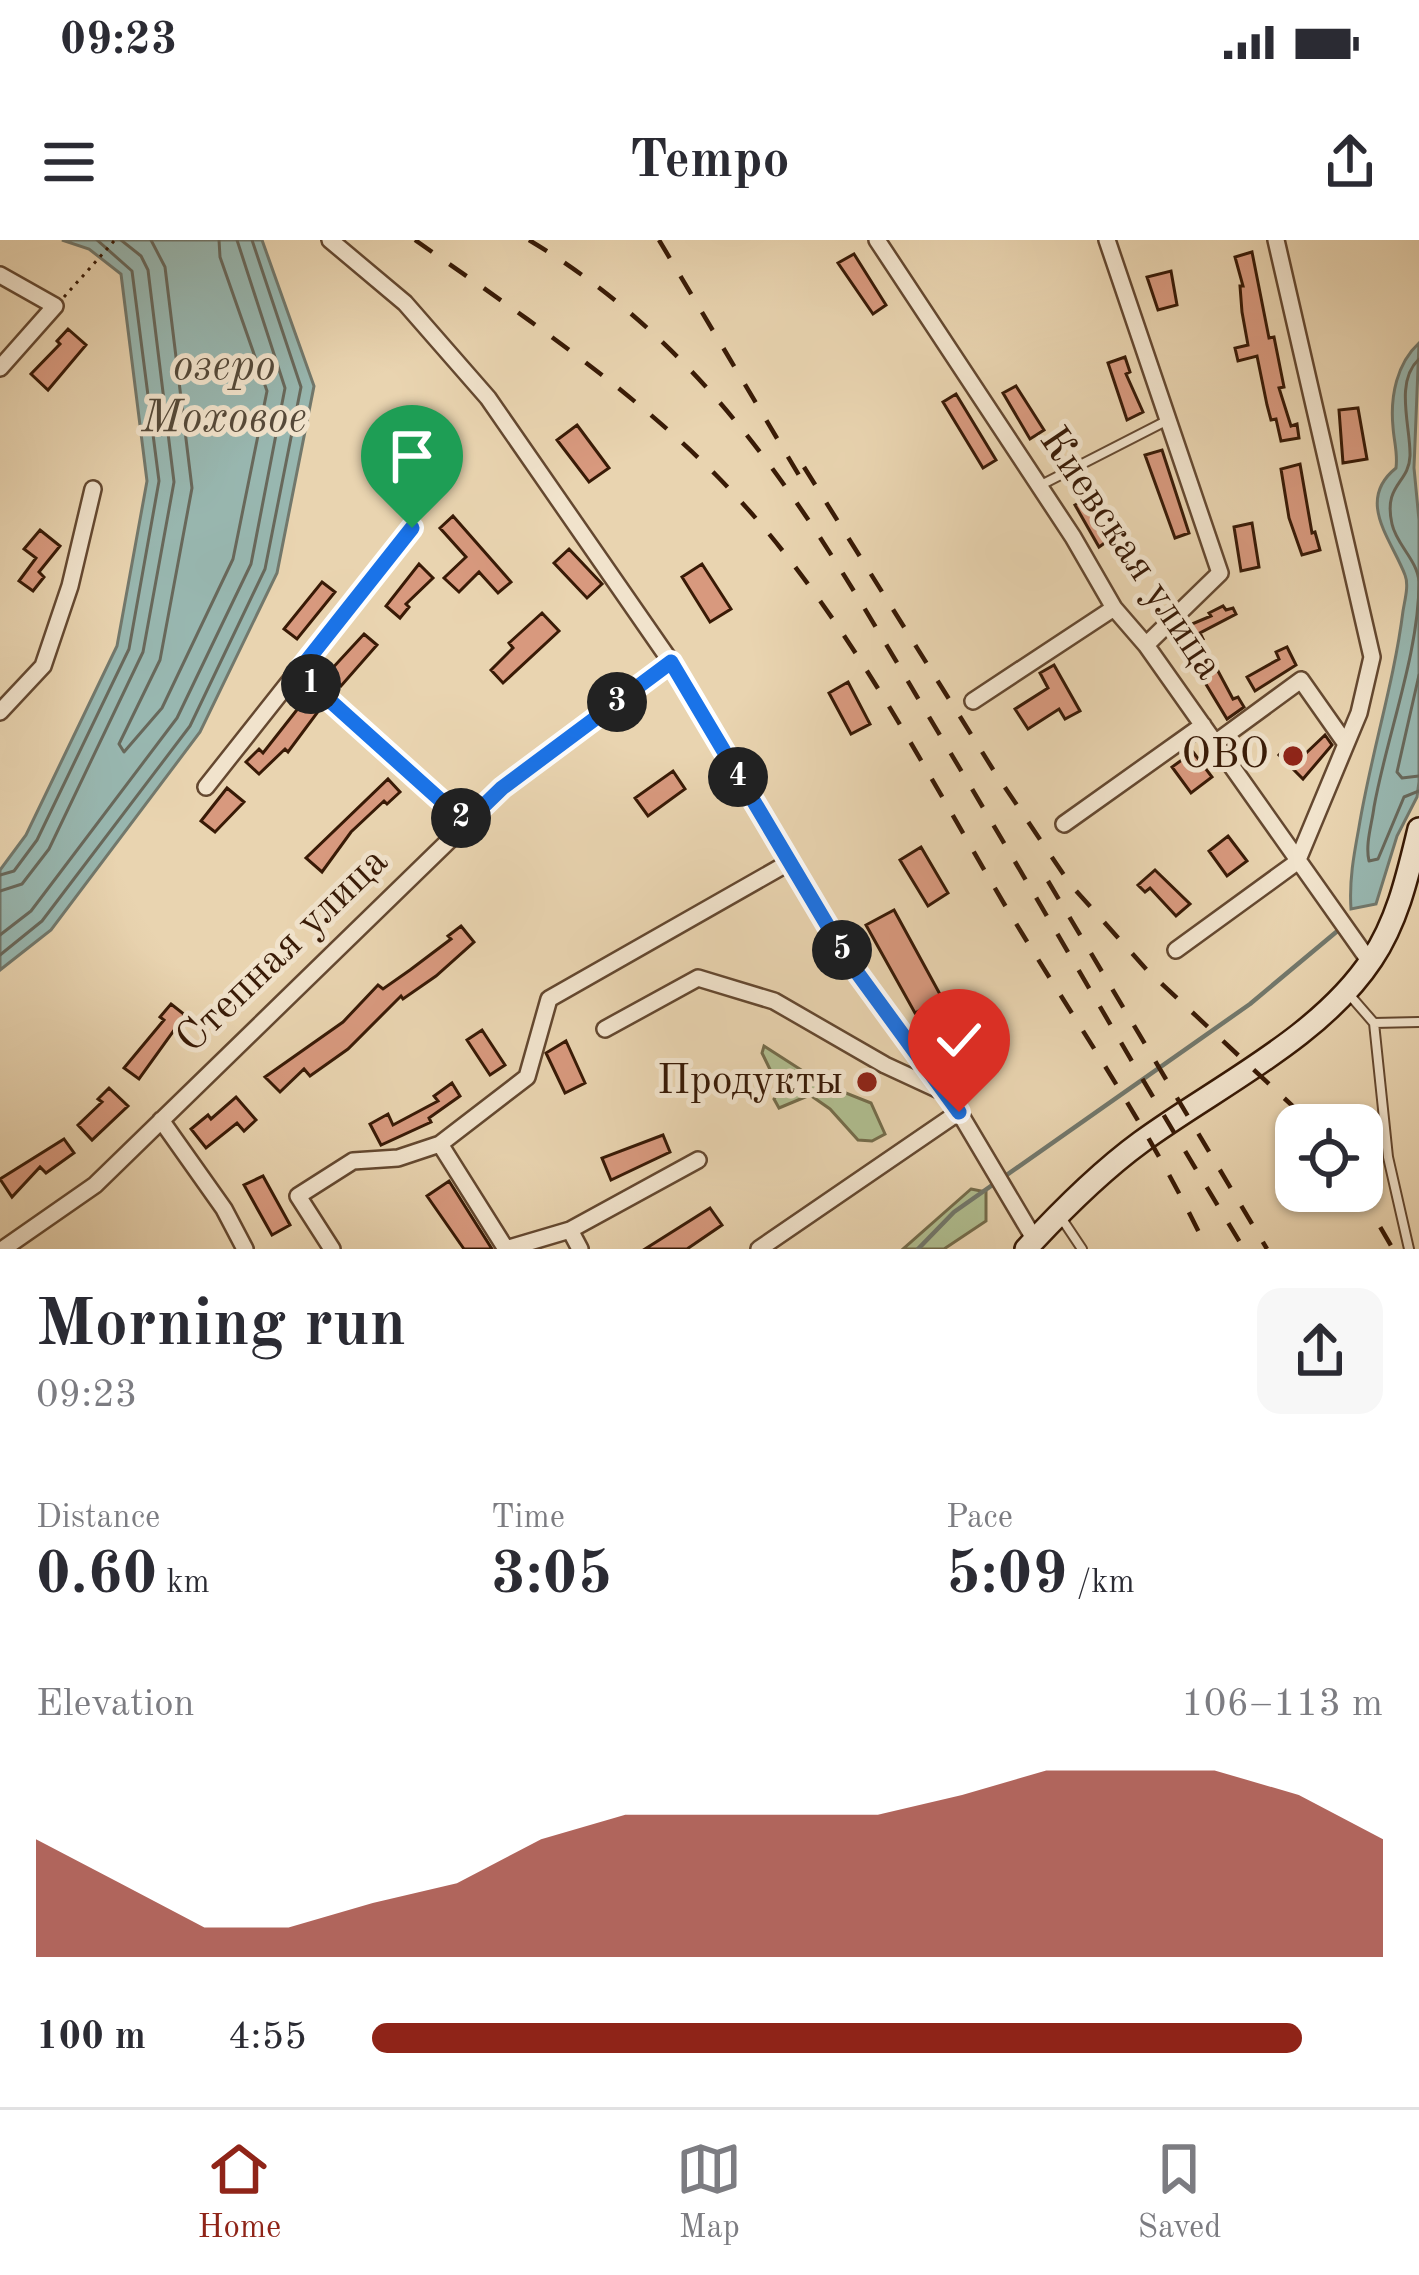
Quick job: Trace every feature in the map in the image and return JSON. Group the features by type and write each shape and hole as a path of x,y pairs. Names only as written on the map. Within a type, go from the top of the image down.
{"main road":[{"path":"1030,1244 1139,1143 1255,1067 1346,991 1385,936 1406,882 1419,829"}],"street":[{"path":"330,240 405,303 488,398 671,662 848,960 959,1112 1001,1179 1030,1244"},
{"name":"Киевская улица","path":"877,240 1040,486 1114,608 1146,645 1370,962"},
{"path":"1107,240 1220,573 1146,645"},
{"path":"1176,950 1297,862 1359,712 1372,657 1276,240"},
{"path":"0,275 56,306 0,368"},
{"path":"0,712 43,666 70,586 93,489"},
{"path":"206,787 412,528"},
{"path":"973,701 1114,608"},
{"name":"Степная улица","path":"3,1249 95,1185 502,788 671,662"},
{"path":"298,672 466,823"},
{"path":"1215,742 1301,680 1346,743"},
{"path":"1064,824 1202,725"},
{"path":"332,1249 298,1196 353,1161 398,1158 440,1144 527,1077 549,999 788,862"},
{"path":"605,1029 698,977 774,1001 885,1065 942,1091"},
{"path":"759,1249 959,1112"},
{"path":"161,1120 224,1209 244,1249"},
{"path":"440,1144 506,1249 570,1231 698,1160"},
{"path":"570,1231 580,1249"}],"lane":[{"path":"1040,486 1168,420"},
{"path":"1346,991 1375,1023 1388,1156 1409,1249"},
{"path":"1375,1023 1419,1022"},
{"path":"1059,1215 1082,1249"}],"path":[{"path":"56,306 115,240"}],"green space":[{"path":"764,1046 823,1084 871,1103 885,1134 872,1141 858,1140 810,1095 779,1108 774,1099 780,1090 762,1053"},
{"path":"971,1189 986,1192 986,1221 944,1249 903,1249"}],"water":[{"name":"озеро Моховое","path":"62,240 262,240 314,386 277,573 200,732 51,930 0,970 0,870 26,835 117,646 147,481 121,274 89,249"},
{"path":"1419,343 1414,468 1419,520 1419,782 1376,904 1351,909 1355,847 1407,588 1380,521 1378,494 1396,468 1394,392 1405,360"}],"building":[{"path":"1252,252 1284,387 1279,388 1299,438 1281,441 1276,419 1271,420 1257,356 1238,361 1235,348 1248,345 1243,286 1235,257"},
{"path":"854,254 886,305 873,314 838,263"},
{"path":"1171,271 1177,305 1158,310 1147,277"},
{"path":"68,329 86,345 48,390 31,374"},
{"path":"1125,357 1130,372 1126,374 1143,412 1127,420 1108,363"},
{"path":"1016,386 1044,430 1030,439 1003,393"},
{"path":"956,394 996,460 983,468 943,402"},
{"path":"1358,408 1367,459 1343,463 1339,410"},
{"path":"577,425 609,468 589,482 557,440"},
{"path":"1162,450 1189,533 1175,538 1145,455"},
{"path":"1300,464 1312,533 1320,550 1302,555 1289,518 1281,469"},
{"path":"1091,496 1113,537 1099,547 1075,505"},
{"path":"453,516 511,582 498,593 479,572 459,592 444,578 466,557 440,528"},
{"path":"1252,523 1259,567 1241,571 1234,527"},
{"path":"40,530 60,546 39,572 44,577 33,591 19,581 36,558 24,549"},
{"path":"569,549 602,584 587,598 554,563"},
{"path":"419,564 433,578 406,604 409,607 400,618 386,606"},
{"path":"702,564 731,609 710,622 682,577"},
{"path":"322,582 335,592 297,639 284,629"},
{"path":"1223,606 1236,614 1200,633 1203,639 1187,646 1180,629"},
{"path":"542,613 559,631 503,683 491,670 513,648 509,643"},
{"path":"364,634 377,645 341,686 327,674"},
{"path":"1287,647 1296,665 1255,691 1247,677 1279,659 1276,652"},
{"path":"1211,658 1233,699 1238,697 1244,707 1227,719 1195,666"},
{"path":"1054,665 1080,711 1065,719 1059,709 1028,729 1015,709 1048,688 1040,673"},
{"path":"848,682 870,724 851,734 829,693"},
{"path":"307,697 320,709 288,752 285,749 259,774 246,762 259,749 263,753"},
{"path":"1325,735 1332,745 1303,779 1279,755 1290,744 1303,756"},
{"path":"1193,752 1212,777 1191,793 1172,767"},
{"path":"673,771 685,789 648,816 635,798"},
{"path":"388,779 400,792 351,832 322,872 306,858"},
{"path":"227,788 244,802 215,832 201,821"},
{"path":"1228,836 1247,861 1227,876 1209,851"},
{"path":"921,847 948,893 928,906 900,860"},
{"path":"1155,870 1190,904 1176,916 1150,888 1145,892 1138,885"},
{"path":"894,910 942,998 915,1013 866,925"},
{"path":"461,926 474,942 436,976 401,996 348,1049 310,1076 304,1069 280,1092 265,1077 343,1022 378,985 383,989 451,939 448,936"},
{"path":"171,1004 185,1015 139,1079 124,1068 164,1020 160,1017"},
{"path":"482,1030 505,1065 490,1075 467,1040"},
{"path":"566,1041 585,1083 565,1093 546,1053"},
{"path":"452,1083 460,1096 429,1118 431,1122 381,1145 370,1124 388,1114 393,1125 438,1101 434,1096"},
{"path":"109,1088 128,1106 92,1140 78,1125 102,1102 98,1099"},
{"path":"236,1097 256,1120 244,1131 237,1123 206,1148 191,1129"},
{"path":"663,1135 670,1152 611,1180 602,1158"},
{"path":"64,1139 74,1153 46,1173 40,1167 12,1197 0,1179"},
{"path":"263,1176 290,1225 272,1235 244,1185"},
{"path":"449,1181 492,1249 464,1249 427,1196"},
{"path":"710,1208 722,1225 687,1249 645,1249"}],"waterway":[{"path":"918,1249 954,1212 1250,1004 1341,928"}],"railway":[{"path":"415,240 571,351 646,411 716,475 801,575 875,684 1138,1120 1207,1249"},
{"path":"529,240 601,289 664,343 720,403 817,532 1244,1249"},
{"path":"659,240 806,487"},
{"path":"804,467 1070,884 1147,970 1291,1104"},
{"path":"1048,881 1267,1249"},
{"path":"1371,1212 1393,1249"}],"place":[{"name":"ОВО","path":"1293,756"},
{"name":"Продукты","path":"867,1082"}],"route":[{"path":"412,528 298,672 466,823 502,788 671,662 848,960 959,1112"}]}
